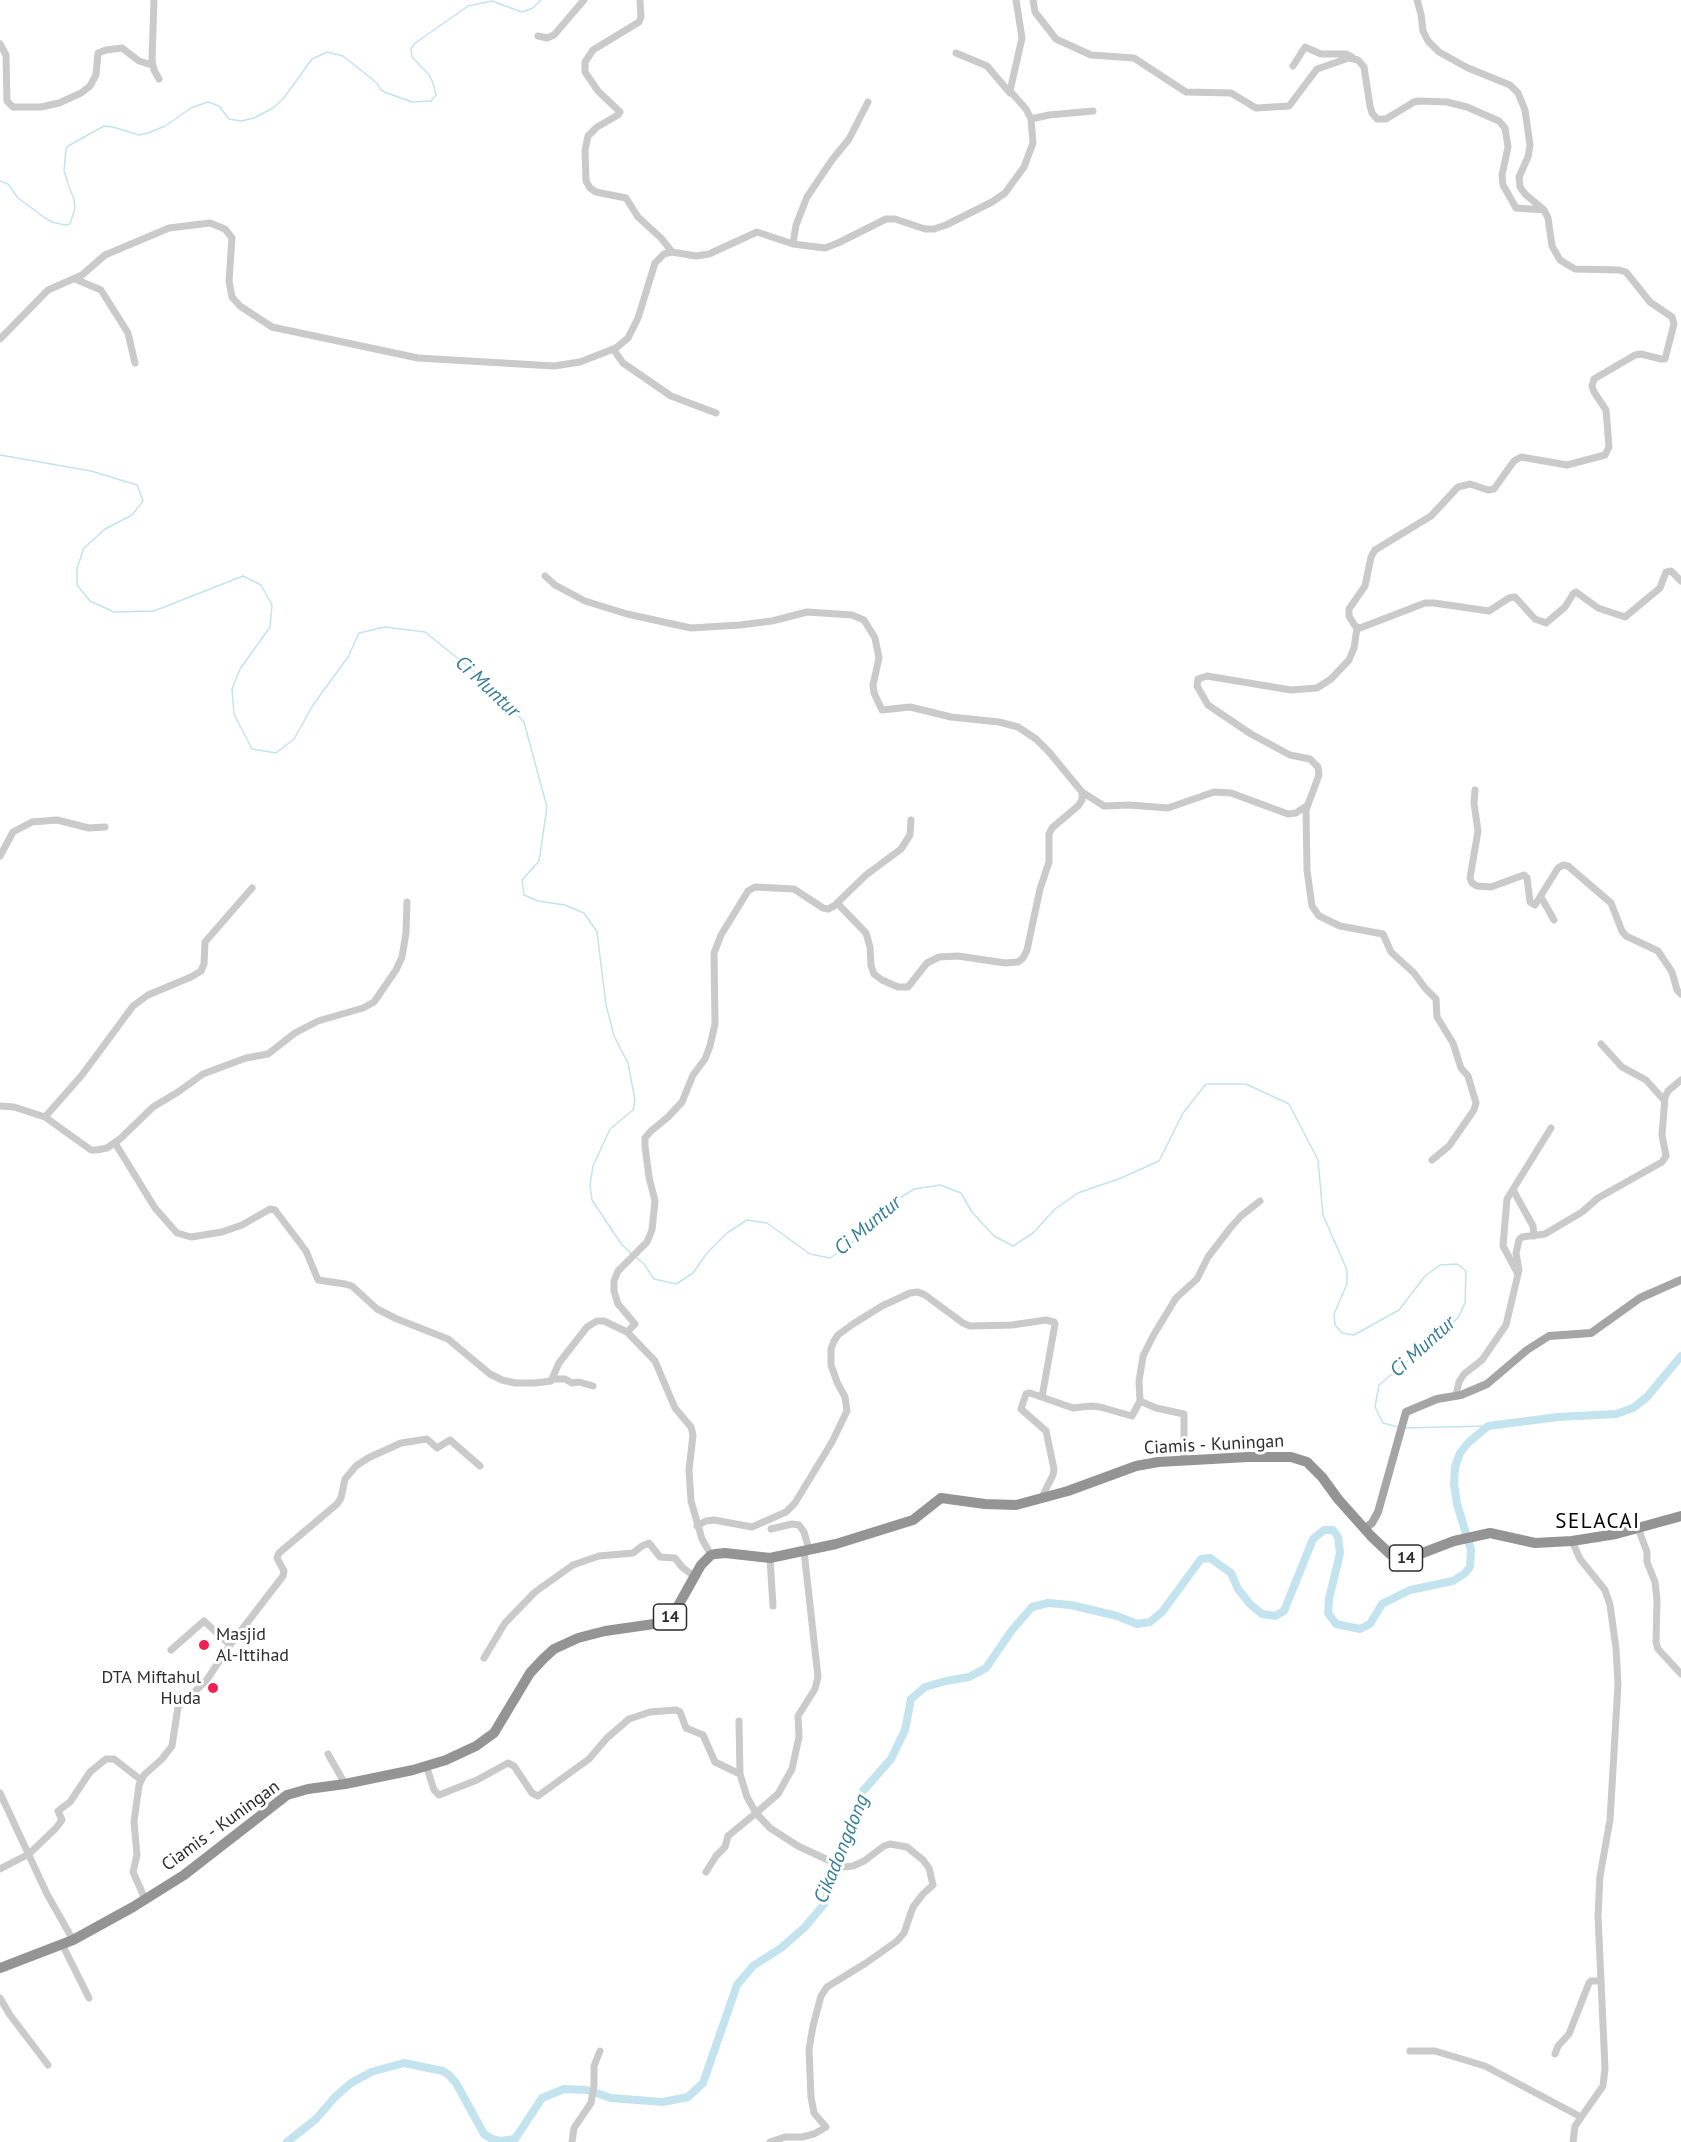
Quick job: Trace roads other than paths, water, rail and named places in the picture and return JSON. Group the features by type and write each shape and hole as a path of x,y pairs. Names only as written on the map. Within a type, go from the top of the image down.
{"highway":[{"name":"Ciamis - Kuningan","path":"0,1968 73,1940 145,1899 184,1875 283,1798 308,1788 345,1784 413,1770 470,1750 494,1733 530,1673 554,1649 590,1634 661,1623 674,1613 701,1565 711,1555 724,1553 770,1558 857,1538 913,1520 941,1498 1006,1505 1027,1503 1136,1466 1285,1456 1302,1459 1322,1477 1364,1529 1390,1554 1400,1558 1424,1554 1454,1541 1476,1535 1496,1533 1535,1543 1572,1541 1638,1528 1681,1516"}],"main road":[{"path":"1364,1529 1372,1523 1378,1512 1407,1412 1437,1399 1487,1384 1527,1350 1549,1336 1591,1333 1640,1298 1681,1280"}],"street":[{"path":"154,0 152,66 159,79"},
{"path":"538,36 547,38 554,35 584,0"},
{"path":"640,0 639,22 593,50 585,62 585,72 598,91 620,112 588,136 585,150 586,181 593,191 626,198 638,217 661,238 672,252"},
{"path":"1010,93 1022,38 1016,0"},
{"path":"1033,0 1035,12 1056,39 1090,55 1134,58 1186,92 1234,94 1253,107 1288,106 1317,69 1354,58"},
{"path":"1417,0 1423,31 1428,41 1439,52 1468,68 1510,85 1518,93 1525,110 1530,145 1520,177 1520,187 1544,210 1548,218 1552,246 1566,265 1580,270 1626,272 1650,302 1673,319 1674,324 1666,357 1663,360 1641,354 1635,355 1594,379 1592,386 1594,392 1606,410 1609,447 1605,455 1567,465 1524,457 1517,458 1494,489 1488,490 1470,484 1461,485 1431,516 1375,550 1365,586 1349,609 1349,616 1357,628 1354,648 1336,675 1317,688 1286,690 1207,676 1196,682 1204,700 1212,708 1260,740 1290,755 1310,759 1318,767 1318,775 1306,806 1307,870 1312,906 1315,912 1322,919 1340,926 1381,933 1385,936 1391,952 1414,973 1436,999 1437,1017 1453,1043 1462,1069 1468,1076 1476,1108 1449,1146 1431,1160"},
{"path":"0,44 6,55 7,100 13,107 41,107 60,103 81,93 90,86 96,75 98,53 106,50 122,48 144,64 152,66"},
{"path":"1293,66 1305,47 1322,54 1346,54 1358,60 1364,67 1370,106 1377,118 1386,119 1419,101 1447,102 1467,107 1499,121 1505,128 1508,147 1502,175 1503,185 1516,208 1544,210"},
{"path":"0,339 48,290 75,279 105,255 162,231 183,225 210,223 225,229 232,238 229,280 232,297 240,306 276,328 430,359 563,365 580,362 613,349 631,334 657,259 664,254 672,252 696,256 709,254 757,232 819,248 832,246 886,219 895,219 925,229 934,229 992,202 1005,193 1024,167 1033,143 1031,119 1026,109 987,66 957,53"},
{"path":"793,243 796,225 807,197 853,133 868,102"},
{"path":"1031,119 1093,111"},
{"path":"75,279 101,290 128,333 135,363"},
{"path":"613,349 623,363 671,396 716,413"},
{"path":"1357,628 1425,603 1489,611 1509,598 1515,597 1535,619 1546,623 1565,607 1576,592 1598,608 1624,617 1660,588 1666,572 1671,571 1681,581"},
{"path":"545,576 555,585 585,601 636,616 691,628 740,626 807,612 852,615 864,620 875,638 879,658 873,685 882,710 910,707 951,717 999,722 1018,728 1036,739 1049,752 1082,792 1104,806 1168,808 1214,792 1231,793 1291,815 1306,806"},
{"path":"1475,790 1474,803 1478,831 1470,878 1472,884 1491,886 1524,875 1527,878 1531,904 1537,904 1558,868 1563,865 1568,866 1609,901 1626,936 1658,951 1672,972 1678,992 1681,994"},
{"path":"837,903 866,933 874,974 898,987 908,987 927,963 939,957 958,956 1005,963 1017,962 1023,958 1027,950 1040,889 1049,862 1049,834 1052,828 1078,806 1082,800 1082,792"},
{"path":"0,856 13,832 32,822 61,820 89,828 105,827"},
{"path":"627,1332 635,1324 618,1304 614,1281 618,1271 647,1242 653,1227 655,1201 649,1177 645,1138 669,1118 682,1102 693,1075 705,1059 710,1046 715,1024 714,953 724,930 748,891 755,887 794,889 825,909 830,908 866,875 901,849 910,835 911,820"},
{"path":"45,1117 82,1075 133,1006 148,995 201,971 204,964 205,942 252,888"},
{"path":"1541,897 1554,920"},
{"path":"0,1106 14,1107 45,1117 94,1150 107,1148 150,1110 203,1074 241,1059 268,1054 295,1033 318,1021 363,1008 374,1002 402,957 406,933 407,902"},
{"path":"1601,1044 1622,1067 1646,1080 1664,1100"},
{"path":"1456,1395 1459,1382 1464,1374 1482,1360 1506,1325 1518,1274 1516,1252 1519,1240 1545,1234 1582,1212 1598,1198 1664,1161 1666,1155 1662,1132 1664,1100 1668,1091 1681,1080"},
{"path":"1518,1274 1503,1246 1507,1199 1551,1128"},
{"path":"115,1143 155,1208 177,1233 191,1237 222,1232 242,1225 273,1209 278,1212 302,1244 318,1280 352,1286 377,1310 448,1339 496,1377 515,1383 565,1379 572,1383 579,1382 593,1386"},
{"path":"1513,1190 1533,1226 1534,1236"},
{"path":"1041,1499 1054,1472 1047,1433 1020,1408 1027,1393 1073,1408 1100,1407 1130,1417 1133,1415 1140,1401 1139,1382 1142,1359 1153,1336 1178,1297 1197,1279 1208,1257 1224,1236 1241,1216 1260,1202"},
{"path":"697,1526 714,1520 752,1527 786,1512 795,1503 848,1411 848,1404 831,1365 831,1349 834,1341 838,1335 853,1324 882,1306 910,1293 918,1292 925,1295 970,1326 1012,1325 1046,1320 1054,1322 1042,1397"},
{"path":"553,1379 556,1366 590,1324 601,1320 627,1332 655,1361 675,1408 693,1431 689,1484 697,1526 711,1555"},
{"path":"1140,1401 1156,1408 1184,1414 1184,1461"},
{"path":"145,1899 133,1872 137,1855 135,1807 141,1780 167,1754 171,1746 178,1707 206,1681 230,1645 284,1574 277,1558 279,1553 337,1504 348,1475 363,1461 404,1442 428,1439 437,1448 448,1440 480,1466"},
{"path":"706,1872 724,1847 728,1836 778,1794 792,1769 800,1737 798,1716 815,1689 818,1677 804,1532 799,1526 792,1524 771,1529"},
{"path":"1638,1528 1655,1582 1656,1642 1658,1648 1681,1674"},
{"path":"1572,1541 1580,1559 1605,1590 1610,1605 1618,1684 1611,1809 1600,1876 1598,1916 1605,2068 1603,2086 1575,2126 1572,2142"},
{"path":"484,1658 501,1628 512,1615 535,1592 573,1565 599,1556 633,1553 648,1543 660,1557 675,1558 695,1577"},
{"path":"770,1558 773,1606"},
{"path":"171,1650 204,1621 230,1645"},
{"path":"426,1765 434,1790 439,1795 477,1780 508,1763 514,1766 532,1793 538,1796 589,1759 606,1738 629,1719 651,1712 676,1710 680,1712 686,1728 703,1735 715,1762 740,1774"},
{"path":"739,1721 740,1774 747,1797 756,1813 770,1828 798,1846 843,1867 864,1861 884,1846 898,1844 907,1847 929,1868 933,1885 913,1907 904,1933 897,1941 827,1987 821,1996 809,2049 814,2113 826,2127 814,2134 785,2137 770,2142"},
{"path":"328,1754 345,1784"},
{"path":"0,1869 29,1854 61,1822 58,1811 69,1802 90,1772 106,1759 114,1759 141,1780"},
{"path":"0,1793 47,1894 73,1940"},
{"path":"62,1944 90,1998"},
{"path":"1555,2054 1558,2046 1570,2032 1589,1983 1601,1981"},
{"path":"0,1998 14,2021 48,2065"},
{"path":"572,2142 574,2128 591,2102 594,2066 600,2051"},
{"path":"1410,2051 1435,2051 1485,2066 1581,2117"}],"waterway":[{"path":"0,181 8,184 18,198 45,218 52,222 70,224 75,208 64,171 66,149 104,126 139,135 148,133 165,126 191,108 208,102 219,106 229,119 241,121 254,118 273,108 283,99 312,59 327,52 343,56 387,93 412,102 431,101 436,95 433,83 429,75 412,57 411,49 414,44 468,6 492,1 522,12 533,8 541,0"},
{"name":"Ci Muntur","path":"0,455 91,471 137,485 143,501 132,515 105,529 84,548 77,568 77,585 90,601 114,612 154,611 243,576 261,585 272,605 270,627 240,669 232,689 234,714 252,749 276,753 294,739 313,705 348,657 359,633 385,627 425,632 481,677 524,722 547,807 539,861 522,880 524,895 538,901 565,905 584,913 597,932 606,1005 614,1036 628,1063 635,1100 633,1110 610,1129 593,1166 590,1185 592,1200 622,1245 632,1254"},
{"name":"Ci Muntur","path":"636,1257 654,1279 676,1284 693,1273 707,1253 727,1233 747,1220 767,1223 810,1254 830,1258 851,1244 884,1208 914,1189 940,1185 961,1193 972,1212 994,1236 1013,1246 1033,1233 1055,1209 1078,1193 1121,1178 1159,1161 1183,1113 1206,1084 1246,1084 1289,1104 1318,1160 1323,1215 1347,1270 1347,1284 1334,1314 1335,1325 1342,1333 1354,1335 1399,1310 1425,1276 1440,1265 1457,1264 1466,1271 1465,1303 1458,1318 1379,1385 1375,1407 1383,1423 1398,1427"},
{"name":"Cikadongdong","path":"287,2142 316,2119 351,2083 371,2072 404,2063 443,2071 449,2075 456,2083 484,2134 500,2141 515,2139 542,2098 564,2089 587,2090 611,2098 663,2102 688,2097 703,2083 737,1985 753,1966 781,1948 805,1927 824,1904 863,1791 891,1759 905,1730 911,1699 925,1687 969,1677 986,1668 1012,1630 1032,1607 1048,1603 1071,1605 1117,1616 1137,1624 1150,1622 1162,1612 1201,1559 1210,1558 1231,1573 1238,1589 1250,1604 1262,1614 1275,1616 1284,1611 1313,1539 1324,1530 1333,1530 1338,1537 1340,1553 1328,1613 1336,1624 1360,1629 1370,1624 1382,1604 1410,1590 1453,1581 1470,1567 1471,1550 1457,1504 1454,1484 1455,1467 1460,1453 1468,1443 1488,1426 1558,1417 1616,1414 1633,1408 1647,1397 1681,1356"},
{"name":"Ci Muntur","path":"1405,1428 1488,1426"}],"place":[{"name":"Masjid Al-Ittihad","path":"204,1645"},
{"name":"DTA Miftahul Huda","path":"213,1688"}],"district":[{"name":"SELACAI","path":"1598,1522"}]}
